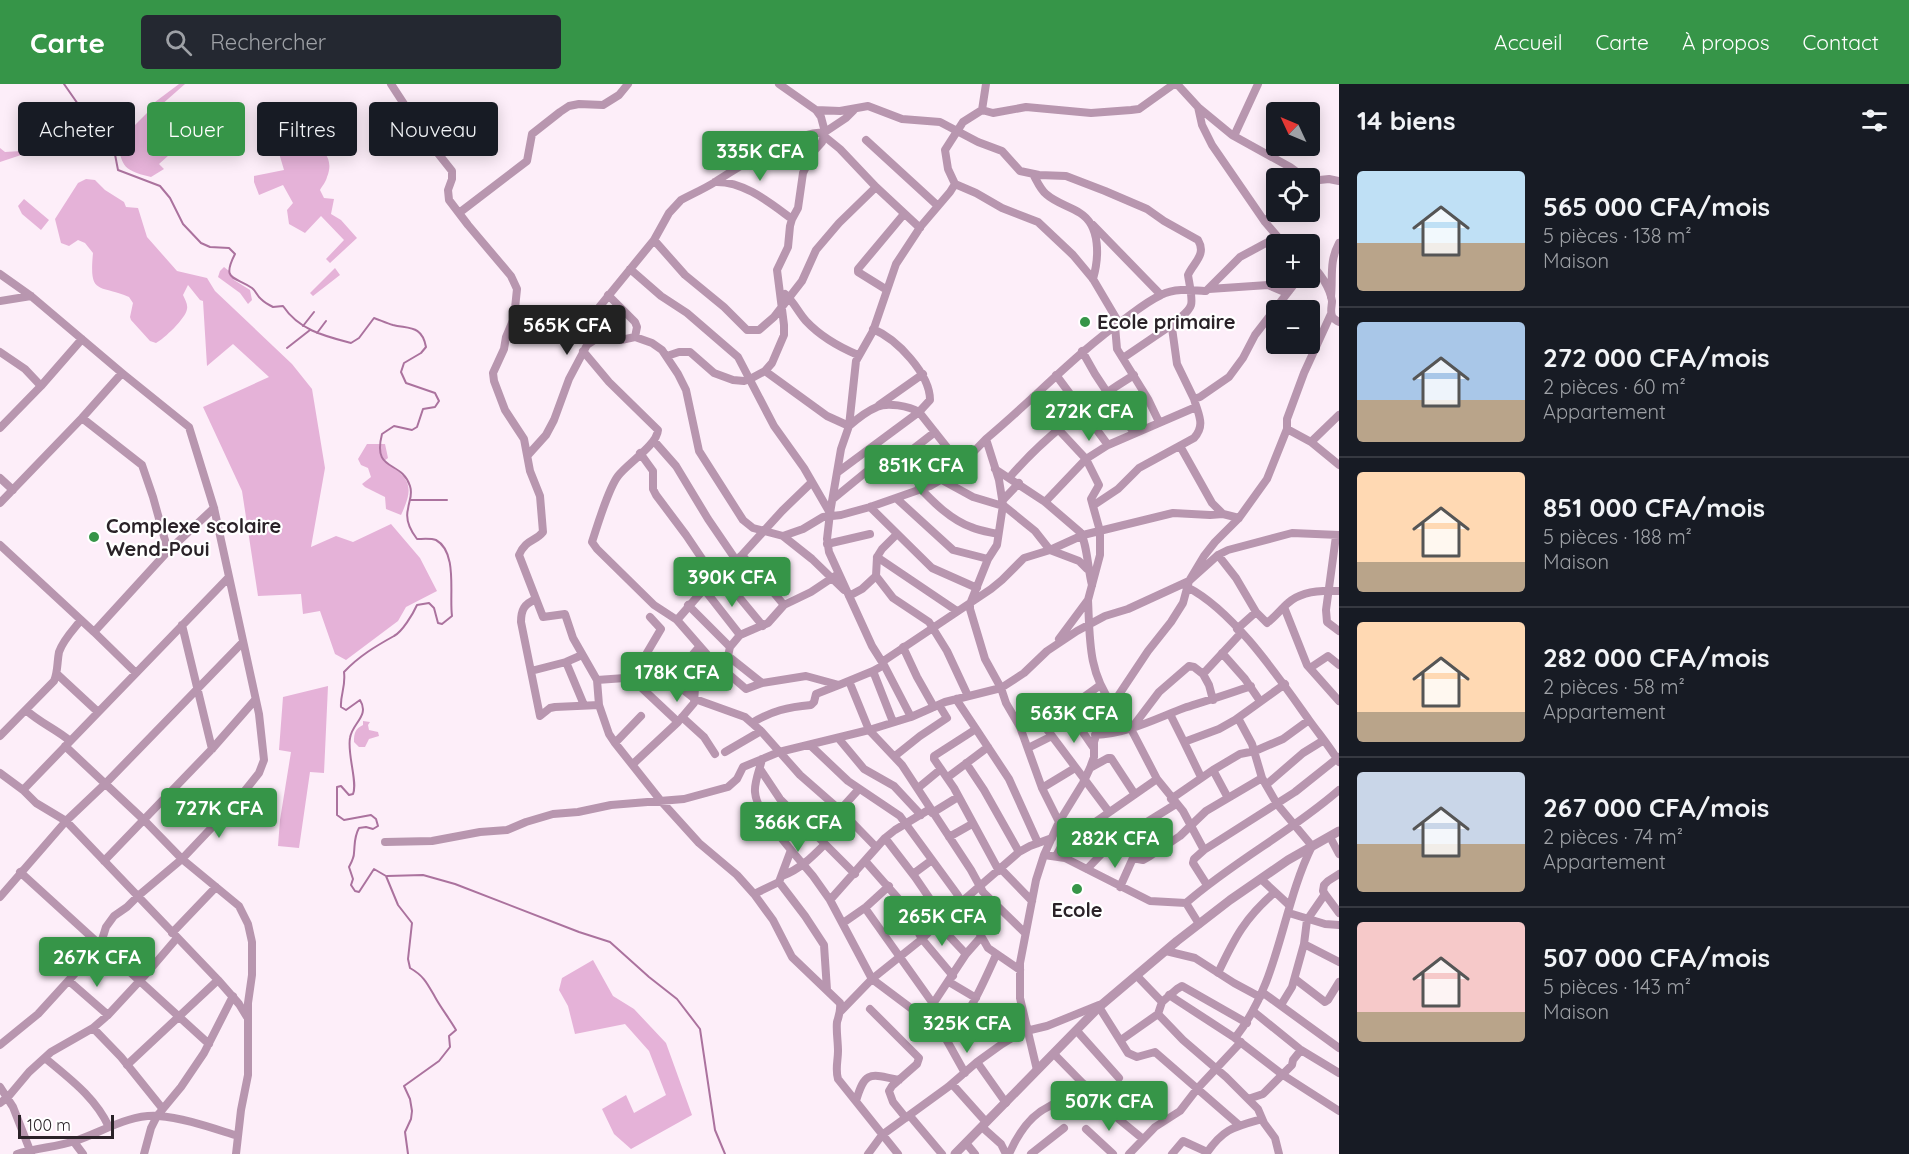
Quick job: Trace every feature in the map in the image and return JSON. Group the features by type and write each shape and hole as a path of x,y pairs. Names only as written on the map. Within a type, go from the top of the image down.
{"street":[{"path":"391,84 404,104 410,124 429,142 452,171 448,196 459,213 511,276 517,289 514,318 504,350 493,373 505,410 524,439 533,482 540,496 543,532 539,538 528,542 519,555 543,617 565,614 573,638 597,680 599,705 609,734 615,743 661,801 699,843 737,875 754,894 773,920 792,957 809,976 840,1003 841,1011"},
{"path":"459,213 527,161 532,134 560,112 579,104 603,105 619,96 628,84"},
{"path":"779,84 816,110 824,123 825,134 876,187 920,228"},
{"path":"982,110 986,84"},
{"path":"1159,422 1115,343 1117,324 1093,279 1073,255 1038,222 1002,208 955,184 948,169 945,150 963,122 982,110 993,113 1035,107 1091,112 1139,109 1176,84 1198,107 1234,136 1291,168"},
{"path":"1234,136 1258,84"},
{"path":"816,110 840,111 865,106 902,119 940,122 1002,151 1020,171 1066,176 1105,190 1148,209 1198,240 1201,245 1200,260 1189,272 1191,304 1189,309 1173,324 1123,358"},
{"path":"1198,107 1206,134 1275,234"},
{"path":"667,356 690,352 716,374 744,381 765,371 772,363 784,335 777,270 788,247 792,219 798,210 803,173 825,134 855,108"},
{"path":"528,455 541,442 550,427 569,379 585,348 593,315 654,240 674,206 728,172 793,138 810,133 825,134"},
{"path":"866,140 938,206"},
{"path":"1033,174 1048,195 1092,224 1161,295"},
{"path":"1320,180 1339,181"},
{"path":"715,182 725,182 748,190 792,219"},
{"path":"835,576 827,544 832,500 849,426 854,368 873,329 896,264 920,228 955,184"},
{"path":"654,240 685,275 724,307 747,330 759,330 781,309 802,281 816,250 839,223 876,187"},
{"path":"886,291 858,272 858,269 904,214"},
{"path":"1092,224 1097,246 1093,279"},
{"path":"1209,289 1240,257 1266,243"},
{"path":"1037,1070 1020,998 1020,970 1024,933 1037,873 1058,825 1090,768 1094,758 1095,735 1100,723 1148,651 1171,622 1182,603 1188,584 1215,542 1239,518 1268,479 1287,429 1289,412 1331,314 1331,298 1336,282 1331,264 1339,243"},
{"path":"630,269 736,355 774,426 804,468 830,514"},
{"path":"0,274 189,427 214,508 259,714 264,760 262,768 235,803 182,859 110,922 100,946 69,981 38,1014 0,1046"},
{"path":"1320,275 1331,298"},
{"path":"783,536 830,514 841,514 870,507 942,480 962,465 986,439 1082,351 1161,295 1189,290 1206,291 1265,285 1287,293"},
{"path":"1045,502 1086,459 1195,403 1200,397 1229,378 1255,335 1291,288"},
{"path":"780,289 819,333 834,344 858,356"},
{"path":"0,301 30,296"},
{"path":"608,296 635,322 637,327 635,337"},
{"path":"1331,314 1339,322"},
{"path":"1094,505 1118,489 1139,468 1194,438 1201,431 1195,403 1177,364 1173,324"},
{"path":"838,472 919,412 930,400 930,390 923,374 887,335 873,329"},
{"path":"585,348 596,339 621,340 635,337 652,343 667,356 686,390 699,451 743,520 753,528 783,536 835,576 849,595 872,646 911,717"},
{"path":"0,428 82,339"},
{"path":"585,348 616,388 657,428 658,433 654,441 618,476 612,485 592,543 654,605 687,629 699,647 746,689 762,683 806,676 839,685"},
{"path":"1082,351 1134,433"},
{"path":"0,352 25,369 41,386"},
{"path":"765,371 827,416 849,426"},
{"path":"0,503 122,373"},
{"path":"849,426 923,374"},
{"path":"1056,375 1108,446"},
{"path":"1010,478 1035,448 1082,410 1134,375"},
{"path":"1033,397 1086,459 1099,485 1092,496 1100,531 1100,555 1088,600 1090,647 1099,686 1112,705"},
{"path":"879,405 907,406 919,412 962,465"},
{"path":"1311,442 1339,415"},
{"path":"82,418 142,465 168,551"},
{"path":"1287,429 1311,442 1339,465"},
{"path":"886,470 935,432"},
{"path":"986,439 999,480 1003,504 997,545 988,559 970,604 972,620 984,659 1001,688 1028,747 1058,825 1061,847"},
{"path":"654,441 676,466 708,519 739,557 784,605"},
{"path":"1180,446 1207,496 1223,514"},
{"path":"640,453 653,471 653,489 656,495 717,576 763,626"},
{"path":"995,469 1045,502 1083,535 1087,568 1092,585"},
{"path":"832,500 866,472 886,470 903,472 930,486"},
{"path":"911,477 939,506 964,524 999,534"},
{"path":"0,478 13,490"},
{"path":"942,480 973,497 1003,504 1035,531 1050,550 1079,561 1087,568"},
{"path":"677,620 688,605 739,557 812,482"},
{"path":"1003,504 1019,483"},
{"path":"896,498 953,550 988,559"},
{"path":"870,507 932,568 977,588"},
{"path":"94,632 168,551 214,508"},
{"path":"752,723 766,714 785,708 811,705 816,694 873,671 903,647 970,604 1002,580 1024,558 1050,550 1083,535 1173,513 1223,514 1239,518"},
{"path":"1047,651 1105,616 1188,584 1218,555 1228,550 1292,533 1338,536 1331,564 1326,620 1339,631"},
{"path":"827,544 870,534"},
{"path":"897,534 877,557 876,576 893,598 929,622 947,651 968,696"},
{"path":"0,545 136,674"},
{"path":"1218,555 1236,578 1256,612 1267,623 1289,602 1302,595 1339,591"},
{"path":"877,557 957,611"},
{"path":"633,764 680,720 694,703 697,683 728,656 730,647 740,635 763,626 784,605 811,592 835,576"},
{"path":"849,595 862,589 876,576"},
{"path":"23,790 228,578"},
{"path":"1188,584 1203,595 1239,631 1284,684 1338,759 1295,792 1204,850 1194,859 1193,863 1207,885"},
{"path":"704,589 740,635"},
{"path":"536,599 526,604 521,616 540,716 550,708 599,705"},
{"path":"385,842 432,841 480,832 507,830 553,814 578,813 611,805 684,799 719,791 735,782 741,768 779,752 839,739 911,717 956,699 1001,688 1024,673 1066,632 1088,600"},
{"path":"688,605 730,647"},
{"path":"1284,607 1306,663 1339,700"},
{"path":"1203,674 1256,612"},
{"path":"597,680 629,676 638,668 661,629 650,617"},
{"path":"0,736 54,681 65,640 81,620"},
{"path":"182,625 212,749"},
{"path":"0,897 66,821 242,643"},
{"path":"670,680 699,647"},
{"path":"895,756 920,736 947,719 917,677 903,647"},
{"path":"1222,653 1251,686 1260,701"},
{"path":"531,671 566,662 582,655"},
{"path":"728,656 762,683"},
{"path":"1310,668 1328,656 1339,665"},
{"path":"566,662 584,705"},
{"path":"1131,729 1159,692 1189,666 1203,674 1213,700"},
{"path":"638,668 663,675 695,699 745,717 761,731 800,775 840,810 876,848"},
{"path":"873,671 893,722"},
{"path":"57,674 98,712"},
{"path":"629,676 680,720 704,737 715,754"},
{"path":"849,681 869,730 895,756 918,788 991,902 1024,933"},
{"path":"1184,742 1219,729 1238,718 1284,684"},
{"path":"1099,686 1046,725 1084,781 1109,812"},
{"path":"1095,735 1113,734 1131,729 1251,686"},
{"path":"956,699 1009,779 1038,843"},
{"path":"104,861 212,749 255,700"},
{"path":"1067,709 1094,748"},
{"path":"26,710 59,731 105,784 182,859 239,906 251,934 252,975 248,1003 248,1075 236,1154"},
{"path":"1170,714 1201,777"},
{"path":"615,743 641,716"},
{"path":"1238,718 1254,751 1264,782 1276,804 1312,846"},
{"path":"1087,869 1110,845 1173,801 1201,777 1240,754 1283,739 1309,720"},
{"path":"976,729 934,756 934,759 948,777 972,824 1000,870 1032,901"},
{"path":"1131,729 1157,779 1191,825 1204,850"},
{"path":"725,752 761,731"},
{"path":"1028,747 1052,736"},
{"path":"839,739 864,769 894,786 921,815"},
{"path":"1120,886 1133,858 1144,859 1150,856 1180,836 1206,811 1264,782 1324,740"},
{"path":"810,745 859,789 897,813 962,902 988,948 996,956 1020,970"},
{"path":"948,777 988,747"},
{"path":"1090,768 1111,758 1134,793"},
{"path":"762,759 754,790 758,803 830,900 872,979 946,1039 965,1073"},
{"path":"966,763 1019,852"},
{"path":"1042,788 1075,768"},
{"path":"760,769 780,799 855,874"},
{"path":"918,788 941,769"},
{"path":"1213,770 1228,798"},
{"path":"0,773 36,803 66,821 218,980 249,1021"},
{"path":"1056,856 1061,847 1134,793 1157,779"},
{"path":"840,810 859,789"},
{"path":"1044,855 1065,858 1150,901 1186,903 1207,885 1295,825 1339,790"},
{"path":"830,900 885,838 921,815 958,797"},
{"path":"949,837 972,824"},
{"path":"955,1154 1102,1005 1166,951 1260,879 1339,831"},
{"path":"1330,837 1339,854"},
{"path":"885,838 913,874 940,920 966,954"},
{"path":"898,1154 842,1086 836,1072 837,1022 841,1011 872,979 922,939 940,920 1019,852 1052,838"},
{"path":"754,894 796,870 824,845"},
{"path":"1129,1154 1160,1124 1180,1111 1197,1089 1232,1054 1261,994 1312,846"},
{"path":"781,879 791,850"},
{"path":"913,874 932,860"},
{"path":"866,862 889,886 911,916 922,939 951,979 976,998"},
{"path":"20,872 209,1044"},
{"path":"1339,874 1324,885 1323,891 1339,913"},
{"path":"781,879 824,945 827,990"},
{"path":"1260,879 1289,909 1307,920 1325,924 1339,923"},
{"path":"843,923 865,908 889,886"},
{"path":"0,1103 45,1058 93,1029 108,1015 140,980 174,935 216,887"},
{"path":"1218,973 1243,924 1275,892"},
{"path":"1281,1005 1289,994 1295,979 1304,944 1307,920 1324,894"},
{"path":"1186,903 1199,924"},
{"path":"865,908 934,1005"},
{"path":"923,1019 966,954 981,937"},
{"path":"1304,944 1339,962"},
{"path":"1166,951 1195,958 1218,973 1281,1005 1339,1048"},
{"path":"946,1039 964,1019 996,956"},
{"path":"1137,976 1162,1002"},
{"path":"1295,979 1324,1002 1328,1000 1339,982"},
{"path":"128,1065 218,980"},
{"path":"69,981 108,1015"},
{"path":"1121,1040 1158,1014 1162,1002 1179,987 1185,987 1205,1001 1247,1023"},
{"path":"1169,995 1238,1040 1283,1075 1339,1111"},
{"path":"144,1154 157,1116 181,1087 209,1044 232,996"},
{"path":"868,1154 882,1135 1016,1035 1102,1005"},
{"path":"1102,1005 1128,1053 1137,1057 1155,1052 1239,1125"},
{"path":"870,1009 919,1058 919,1062 892,1086 889,1094 942,1154"},
{"path":"1254,1012 1301,1050 1339,1073"},
{"path":"1158,1014 1258,1109 1275,1138 1279,1154"},
{"path":"93,1029 128,1065 162,1108"},
{"path":"1077,1031 1119,1078"},
{"path":"1248,1099 1263,1094 1292,1065 1301,1050"},
{"path":"1054,1054 1115,1116 1143,1139"},
{"path":"45,1058 80,1088 102,1111 109,1127"},
{"path":"977,1062 1006,1102"},
{"path":"856,1101 860,1086 868,1076 899,1080"},
{"path":"952,1084 1007,1154 1025,1126 1044,1109 1064,1099 1084,1084"},
{"path":"0,1087 8,1097 22,1127 30,1152"},
{"path":"17,1154 74,1142 109,1127 141,1117 157,1116 191,1122 238,1136"},
{"path":"1172,1154 1183,1141 1206,1153 1221,1134 1239,1125 1262,1119"},
{"path":"1031,1154 1064,1128"},
{"path":"1086,1129 1113,1154"},
{"path":"74,1142 83,1154"},
{"path":"966,1143 975,1154"}],"shaded area":[{"path":"179,84 185,84 165,102 155,102"},
{"path":"147,113 147,156 168,156 159,164 164,169 151,177 128,168 121,156 135,156 135,125"},
{"path":"0,148 5,152 18,151 18,156 0,162"},
{"path":"280,156 326,156 329,168 326,181 320,190 324,198 334,199 331,214 341,220 357,238 330,263 326,259 344,240 321,216 305,233 289,224 287,210 293,203 283,185 259,195 254,176 284,170"},
{"path":"86,179 95,180 105,190 124,202 126,207 138,208 147,237 177,271 207,278 215,291 292,364 312,389 325,468 311,547 336,536 353,542 391,524 420,558 437,591 406,607 398,621 346,660 335,654 320,611 303,614 301,594 258,596 242,491 203,407 269,377 233,344 207,366 203,301 188,285 183,295 187,305 186,313 174,328 156,343 150,341 131,320 133,303 129,297 103,289 94,282 93,253 85,243 78,240 69,246 61,243 55,219 78,183"},
{"path":"24,199 49,220 41,230 22,214 18,206"},
{"path":"224,267 234,280 250,290 252,300 248,304 240,293 218,277"},
{"path":"335,268 340,275 313,296 310,293"},
{"path":"367,444 385,444 388,458 384,461 400,473 408,484 408,496 401,515 386,509 385,497 362,484 371,477 368,468 361,465 358,459"},
{"path":"328,686 324,773 310,772 299,848 278,846 291,752 279,750 283,697"},
{"path":"363,721 370,722 369,730 378,732 379,736 369,739 365,747 359,747 354,742 354,736 363,725"},
{"path":"593,960 613,996 634,1009 666,1043 692,1115 631,1149 614,1134 602,1109 626,1095 634,1113 666,1095 649,1051 625,1024 575,1034 568,1006 559,990 562,978"}],"waterway":[{"path":"64,84 87,117 112,139 118,170 160,186 170,198 183,224 201,243 210,247 229,248 235,254 229,269 232,277 252,288 265,302 273,307 283,306 297,321 313,331 351,343 359,338 374,318 414,329 424,340 426,347 421,353 404,363 401,372 406,383 435,393 439,401 435,407 423,409 417,427 412,430 394,426 382,434 380,446 384,460 400,472 410,486 411,495 407,517 412,532 417,539 436,540 447,554 451,575 452,616 442,624 438,623 434,608 429,603 417,605 397,634 368,652 344,672 341,707 346,710 360,700 363,711 351,733 349,745 354,783 353,794 349,795 341,786 337,787 337,815 344,820 371,815 376,819 378,826 373,829 359,828 357,831 354,857 349,867 353,879 351,885 355,891 359,892 374,869 386,876 398,905 412,923 408,959 410,968 425,980 456,1030 449,1036 450,1047 439,1061 404,1086 412,1111 405,1132 408,1154"},
{"path":"303,326 314,312"},
{"path":"317,333 326,321"},
{"path":"287,348 310,330"},
{"path":"411,500 447,500"},
{"path":"387,876 423,875 455,884 610,942 677,999 700,1029 715,1130 725,1154"}],"place":[{"name":"Ecole primaire","path":"1085,322"},
{"name":"Complexe scolaire Wend-Poui","path":"94,537"},
{"name":"Ecole","path":"1077,889"}]}
